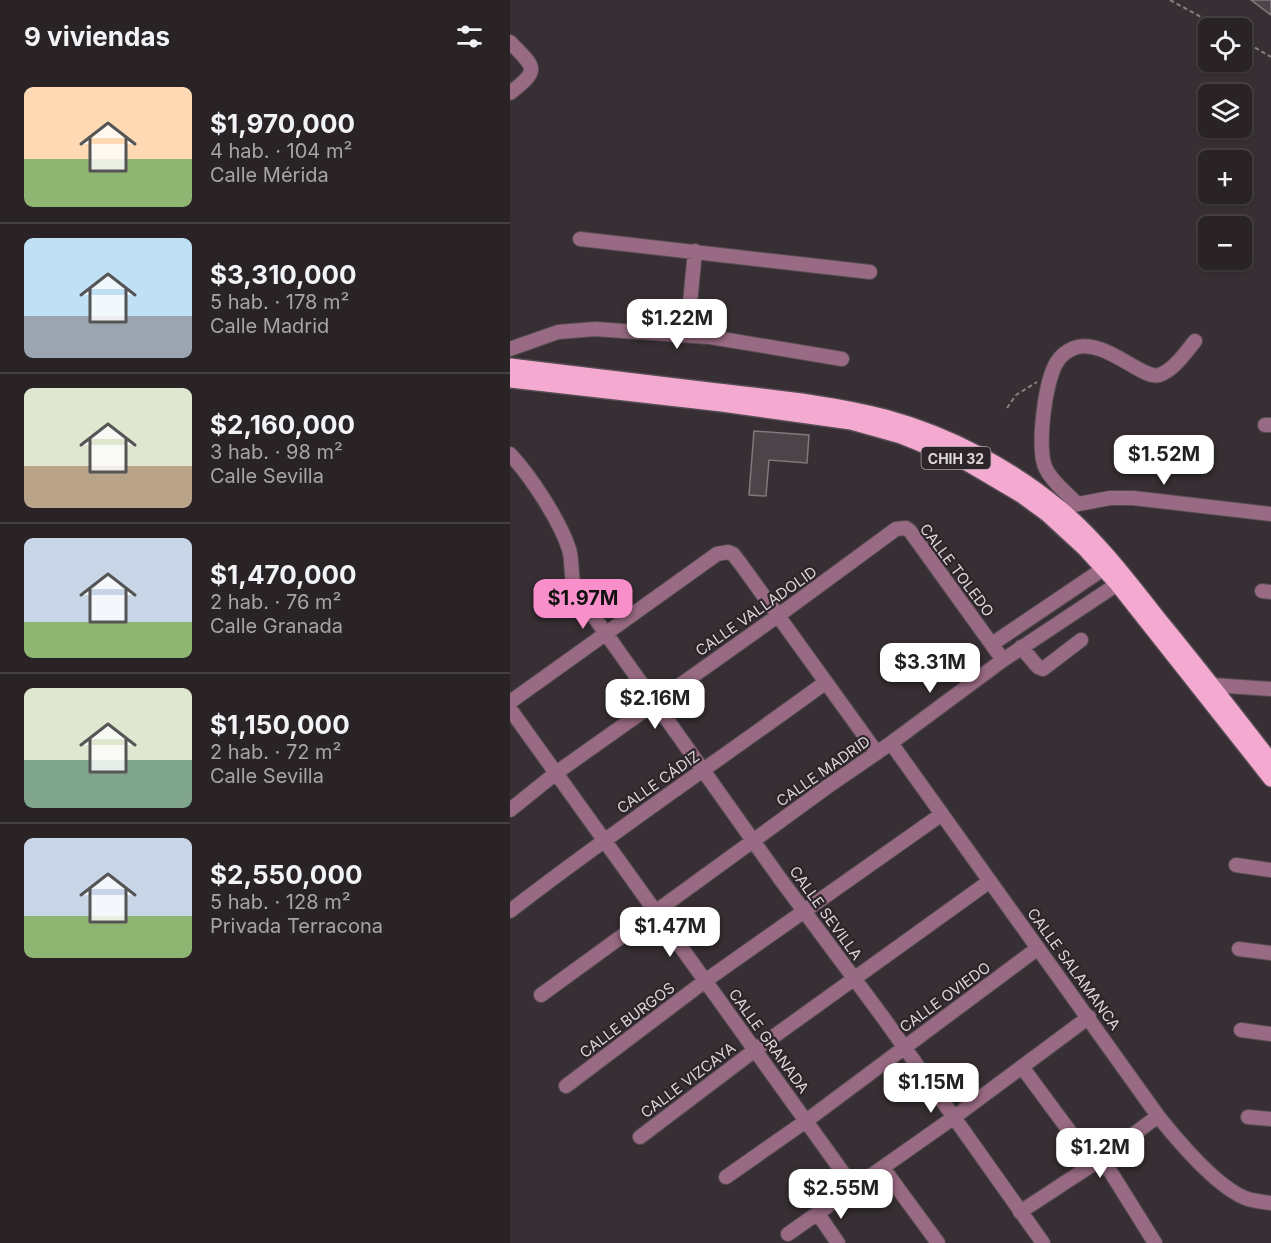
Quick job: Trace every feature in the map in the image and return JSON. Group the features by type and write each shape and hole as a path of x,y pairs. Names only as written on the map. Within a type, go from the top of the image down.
{"main road":[{"name":"CHIH 32","path":"510,366 829,406 886,417 945,438 969,450 1007,471 1060,508 1089,536 1271,779"},
{"name":"CHIH 32","path":"510,380 804,414 861,424 902,436 965,462 1021,495 1070,534 1104,569 1122,581 1264,744 1271,761"}],"street":[{"path":"510,42 530,64 531,72 528,79 510,93"},
{"path":"580,239 870,272"},
{"path":"687,335 694,251"},
{"path":"510,349 539,337 575,330 595,329 732,340 842,359"},
{"path":"1077,503 1050,476 1043,463 1042,433 1050,376 1056,363 1065,353 1077,347 1089,347 1109,352 1154,376 1160,375 1178,361 1195,341"},
{"name":"CALLE SEVILLA","path":"510,454 537,492 566,540 572,558 573,584 583,601 1043,1243"},
{"path":"1060,508 1110,498 1133,498 1271,514"},
{"name":"CALLE VALLADOLID","path":"510,810 556,773 779,615 891,532 906,528"},
{"name":"CALLE TOLEDO","path":"906,528 915,537 1003,660"},
{"path":"510,702 723,552 733,554 740,563 877,753"},
{"path":"992,644 1104,569"},
{"name":"CALLE MADRID","path":"541,994 1021,647 1122,581"},
{"path":"1021,647 1042,669 1081,640"},
{"name":"CALLE CÁDIZ","path":"510,911 603,841 826,682"},
{"path":"1213,685 1271,689"},
{"name":"CALLE GRANADA","path":"510,709 854,1188"},
{"name":"CALLE SALAMANCA","path":"891,743 1180,1144 1203,1167 1233,1191 1247,1199 1271,1203"},
{"name":"CALLE BURGOS","path":"566,1086 705,981 942,814"},
{"path":"1236,865 1271,870"},
{"name":"CALLE VIZCAYA","path":"640,1137 755,1050 990,881"},
{"name":"CALLE OVIEDO","path":"726,1177 1038,948"},
{"path":"1239,949 1271,953"},
{"path":"788,1234 883,1168 1089,1017"},
{"path":"1241,1030 1271,1034"},
{"path":"1022,1067 1082,1148 1113,1175 1155,1243"},
{"path":"1020,1212 1098,1161 1158,1116"},
{"path":"1248,1117 1271,1119"},
{"path":"883,1168 938,1243"},
{"path":"818,1214 838,1243"}],"path":[{"path":"1170,0 1203,18"},
{"path":"1252,46 1271,57"},
{"path":"1006,408 1016,395 1035,382 1050,376"}],"building":[{"path":"1251,0 1271,0 1271,15"},
{"path":"754,431 809,435 807,463 769,460 766,496 749,495"}]}
